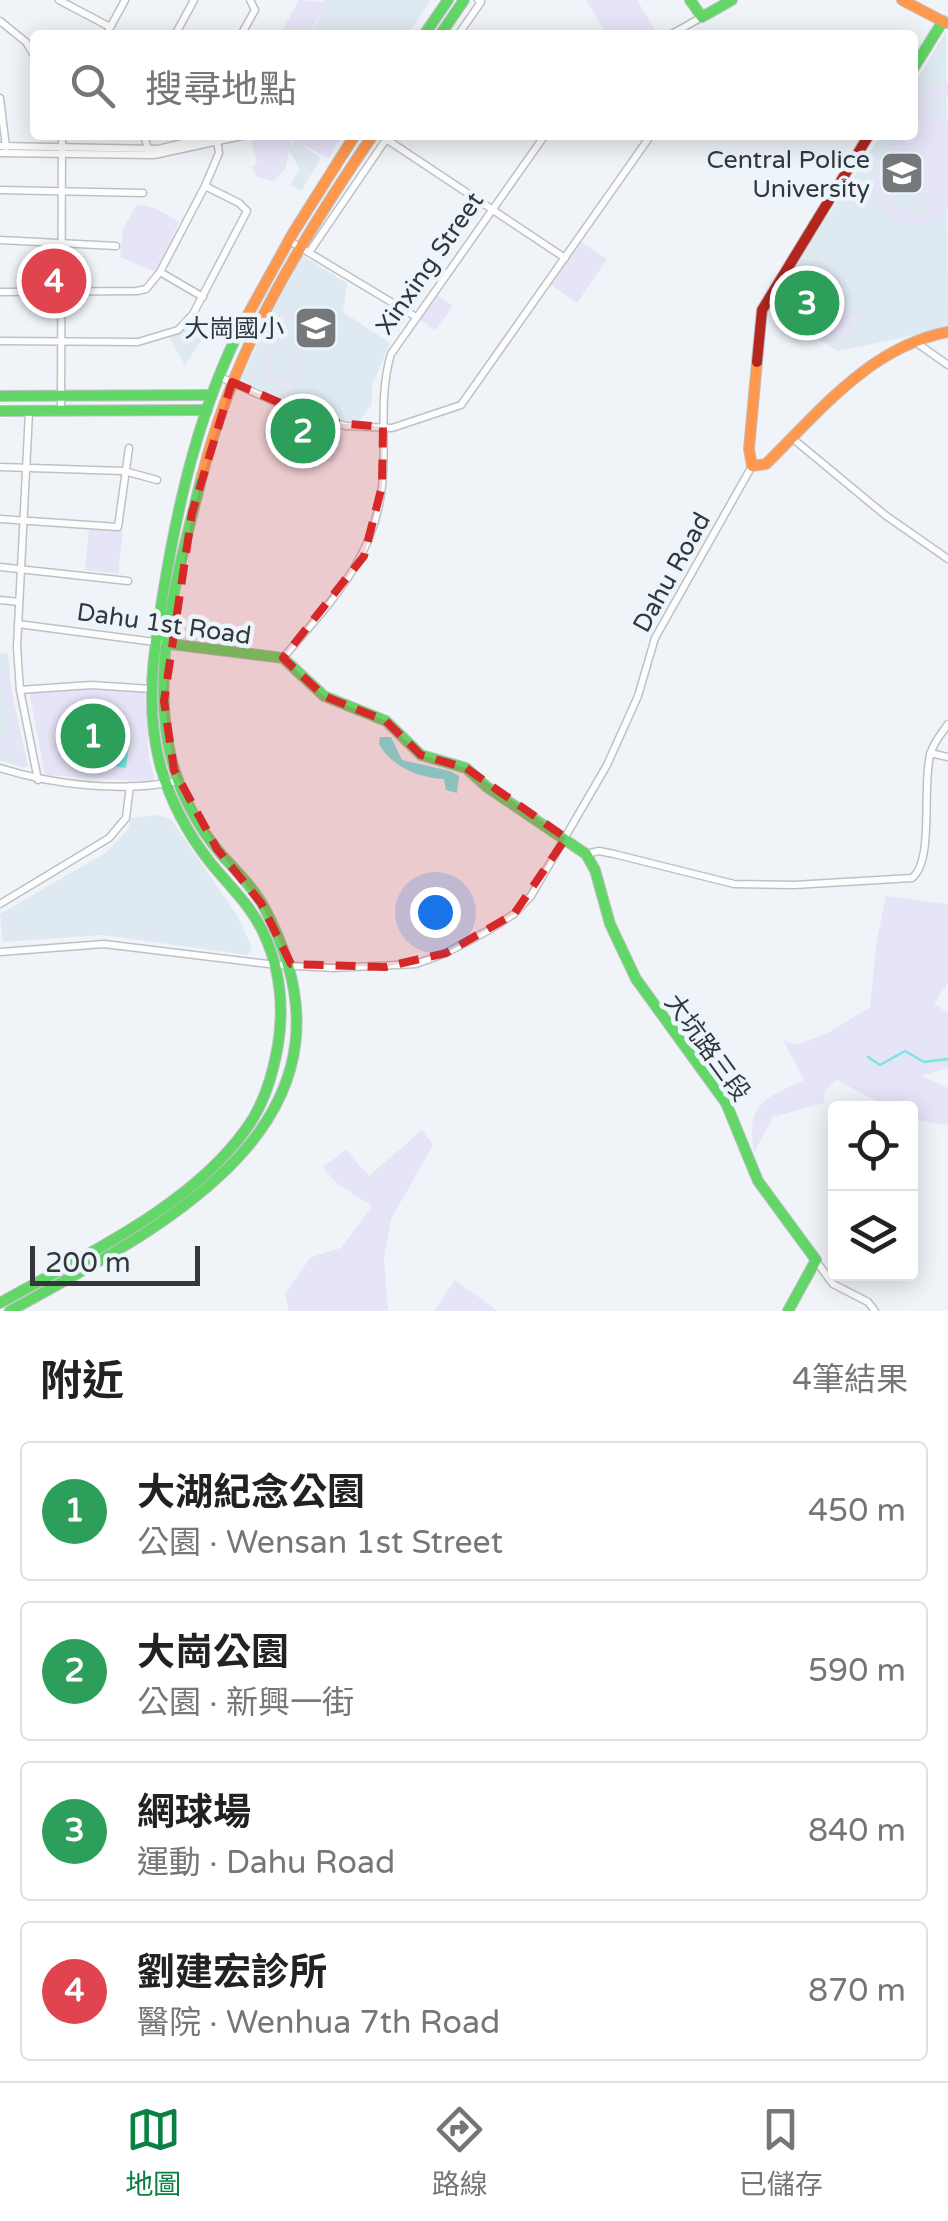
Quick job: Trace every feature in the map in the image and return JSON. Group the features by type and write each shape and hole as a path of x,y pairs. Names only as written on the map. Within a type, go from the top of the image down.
{"street":[{"path":"60,0 106,30"},
{"path":"109,30 125,0"},
{"path":"178,30 194,0"},
{"path":"244,30 255,10 250,0"},
{"path":"427,30 448,0"},
{"path":"443,30 464,0"},
{"path":"461,30 478,0"},
{"path":"690,0 702,17"},
{"path":"679,30 732,0"},
{"path":"902,0 945,23 918,62"},
{"path":"0,21 30,49"},
{"path":"0,98 3,150 148,152 203,140"},
{"path":"62,140 62,412"},
{"path":"145,140 148,152"},
{"path":"0,292 137,292 146,288 160,272 205,186 219,152 217,140"},
{"path":"10,1311 78,1274 218,1181 262,1131 277,1104 295,1040 297,1016 291,964 261,903 217,849 172,782 157,752 152,689 156,642 179,514 206,410 287,239 352,140"},
{"path":"0,1303 158,1207 219,1161 245,1132 272,1076 282,1022 276,965 264,931 245,900 191,837 172,782 164,700 192,513 220,412 232,382 305,248 369,140"},
{"path":"305,248 385,140"},
{"path":"391,140 564,258"},
{"name":"Xinxing Street","path":"383,428 385,373 390,354 541,140"},
{"path":"220,376 324,422 383,428 408,424 461,405 647,140"},
{"name":"Dahu Road","path":"0,952 104,944 276,965 385,967 416,964 446,953 524,905 566,838 629,721 655,638 752,466 749,449 762,310 866,140"},
{"path":"0,341 151,340 178,330 203,297 247,212 239,203 205,186"},
{"path":"0,190 142,193"},
{"path":"287,239 416,317"},
{"path":"0,240 116,246"},
{"path":"160,272 203,297"},
{"path":"752,466 766,464 858,376 922,335 948,332"},
{"path":"913,341 948,364"},
{"path":"0,396 212,395"},
{"path":"212,395 220,412"},
{"path":"0,412 220,412"},
{"path":"29,412 18,624 20,690 38,780"},
{"name":"Dahu 1st Road","path":"18,624 283,658 352,576 364,556 382,486 383,428"},
{"path":"792,438 885,515 948,559"},
{"path":"0,519 118,527 129,448"},
{"path":"0,468 124,472 156,480"},
{"path":"0,568 128,581"},
{"path":"0,600 20,602"},
{"path":"283,658 324,696 386,721 420,755 466,768 504,799 586,854 614,854 734,884 794,885 917,875 925,858 930,753 948,724"},
{"path":"20,690 91,686 152,689"},
{"path":"930,753 948,756"},
{"path":"0,768 38,780 130,786 172,782"},
{"path":"0,904 109,838 126,818 130,786"},
{"name":"大坑路三段","path":"586,854 595,870 610,924 636,979 726,1103 758,1181 833,1284 868,1302 875,1311"},
{"path":"158,1207 166,1218"},
{"path":"788,1311 816,1260"}],"highlighted area":[{"path":"232,382 324,422 383,427 382,486 364,556 283,658 324,696 386,721 421,755 466,768 566,838 514,914 446,953 385,967 291,964 261,903 217,849 174,770 164,701 192,513"}],"shaded area":[{"path":"299,0 326,2 312,30 283,30"},
{"path":"325,0 431,0 410,30 312,30"},
{"path":"586,0 637,0 655,30 604,30"},
{"name":"Central Police University","path":"946,32 948,328 838,351 770,311 774,297 878,140 918,140 918,78"},
{"path":"948,83 948,95 931,98 920,108 948,122 948,208 936,219 912,225 889,215 870,188 894,140 918,140 918,91","holes":["886,177 938,204 922,215 902,212 888,196"]},
{"path":"251,140 292,140 285,169 274,181 257,177 252,167 257,163"},
{"path":"292,140 339,140 329,158"},
{"path":"295,141 321,158 301,191 290,185 300,169 289,150"},
{"path":"137,204 155,208 179,222 156,272 120,257 123,229"},
{"path":"580,241 607,259 577,303 550,284"},
{"name":"大崗國小","path":"300,254 347,283 343,312 390,343 372,385 372,405 356,425 318,419 240,381"},
{"path":"808,288 861,316 853,332 838,335 795,312"},
{"path":"436,294 453,306 435,330 419,319"},
{"path":"299,309 312,317 315,330 290,392 286,391 288,385 270,382 262,366 287,312","holes":["300,314 308,320 305,344 295,368 285,380 275,377 269,364 288,318"]},
{"path":"193,319 208,331 185,365 168,336"},
{"path":"276,405 341,427 342,448 333,463 263,435"},
{"path":"89,527 123,532 118,574 85,570"},
{"path":"0,653 8,654 11,688 28,766 24,768 0,760"},
{"path":"0,668 6,668 25,762 17,764 13,747 0,755 8,722"},
{"path":"113,687 145,694 149,758 155,778 152,782 45,775 29,690"},
{"path":"156,815 171,819 238,917 252,948 248,955 102,935 3,942 0,914 107,852 128,829 131,818"},
{"path":"886,896 948,904 948,983 934,1003 948,1013 948,1068 921,1076 948,1088 948,1125 918,1120 918,1101 876,1101 837,1080 825,1091 824,1103 773,1117 754,1153 755,1113 768,1098 804,1080 783,1040 796,1045 830,1032 870,1007"},
{"path":"422,1130 433,1145 391,1219 384,1258 388,1311 289,1311 285,1294 311,1257 341,1248 372,1206 336,1183 323,1167 346,1150 369,1176"},
{"path":"455,1280 498,1311 434,1311"}],"water":[{"path":"79,726 122,734 129,746 126,768 72,760 58,740"},
{"path":"380,737 391,737 402,760 459,776 457,793 446,790 444,779 415,773 398,764 384,752"}],"waterway":[{"path":"868,1057 880,1065 905,1051 924,1062 948,1059"}],"traffic: fast":[{"path":"427,30 448,0"},
{"path":"443,30 464,0"},
{"path":"690,0 702,17 732,0"},
{"path":"918,61 943,21"},
{"path":"0,1303 133,1228 196,1183 252,1120 273,1067 280,1031 280,1002 269,947 253,914 202,851 175,805 161,768 152,700 160,611 184,487 214,390 241,327"},
{"path":"0,396 212,395"},
{"path":"0,411 207,410"},
{"path":"10,1311 131,1242 189,1202 238,1157 275,1107 295,1049 292,983 264,907 191,810 176,774 165,726 163,690 170,617 202,476"},
{"path":"170,644 283,658 324,696 386,721 421,755 466,768 487,787 586,854 595,870 610,924 636,979 726,1103 758,1181 816,1260 788,1311"}],"traffic: slow":[{"path":"902,0 946,23"},
{"path":"241,327 293,233 352,140"},
{"path":"202,476 232,384 272,298 370,140"},
{"path":"757,362 749,449 752,466 766,464 870,366 920,340 948,332"}],"traffic: jam":[{"path":"757,362 762,310 866,140"}],"place":[{"name":"Central Police University","path":"902,173"},
{"name":"劉建宏診所","path":"54,281"},
{"name":"網球場","path":"807,303"},
{"name":"大崗國小","path":"316,328"},
{"name":"大崗公園","path":"303,431"},
{"name":"大湖紀念公園","path":"93,736"}]}
